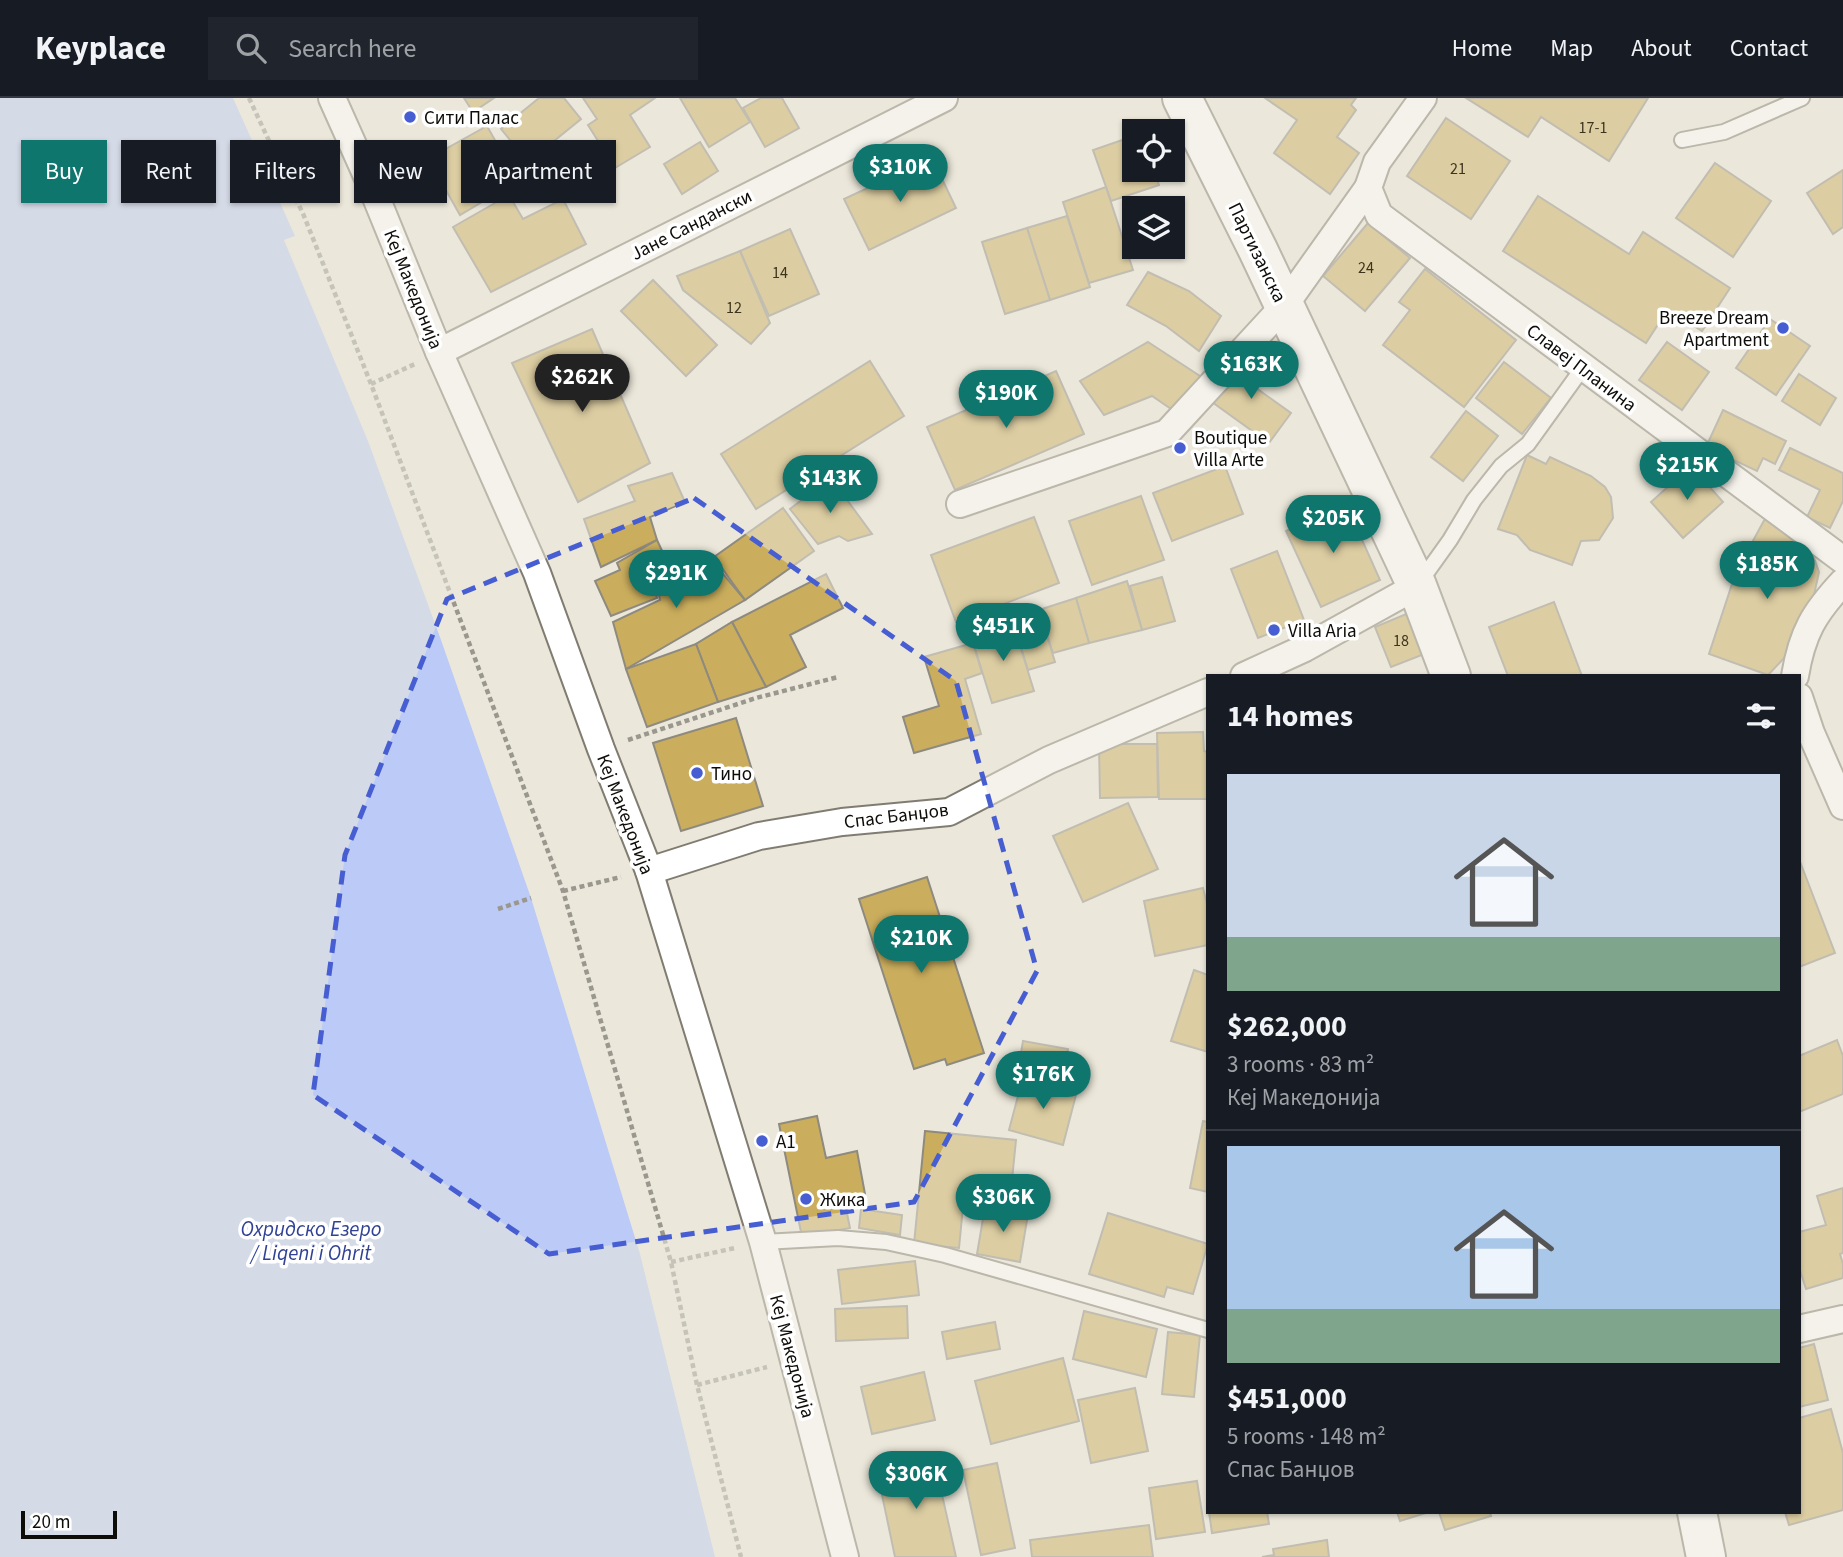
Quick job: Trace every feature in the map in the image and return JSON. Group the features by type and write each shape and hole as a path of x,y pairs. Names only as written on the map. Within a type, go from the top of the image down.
{"street":[{"name":"Кеј Македонија","path":"332,98 371,184 439,352 537,573 649,871 763,1242 845,1557"},
{"name":"Јане Сандански","path":"439,352 944,98"},
{"name":"Партизанска","path":"1182,98 1417,586 1450,674"},
{"path":"960,505 1167,433 1284,306 1368,188 1377,162 1423,98"},
{"name":"Славеј Планина","path":"1368,188 1379,215 1582,369 1843,561"},
{"path":"1795,674 1800,646 1822,605 1843,582"},
{"path":"1248,674 1305,648 1417,586"},
{"name":"Спас Банџов","path":"649,871 759,836 842,822 949,812 1049,760 1206,693"},
{"path":"1801,704 1843,806"},
{"path":"1801,1329 1843,1319"},
{"path":"1697,1514 1706,1557"}],"lane":[{"path":"1682,140 1724,132 1802,98"},
{"path":"1417,586 1474,500 1501,466 1528,444 1582,369"},
{"path":"763,1242 838,1238 886,1242 944,1255 1206,1329"}],"path":[{"path":"249,98 304,216 371,384 563,891 671,1262 697,1385 741,1557"},
{"path":"371,384 439,352"},
{"path":"601,749 756,698 838,677"},
{"path":"563,891 649,871"},
{"path":"498,909 531,898"},
{"path":"671,1262 763,1242"},
{"path":"697,1385 794,1360"}],"highlighted area":[{"path":"694,498 956,681 1037,971 914,1202 549,1254 313,1095 345,855 447,599"}],"water":[{"name":"Охридско Езеро / Liqeni i Ohrit","path":"0,98 233,98 252,140 230,140 230,203 280,203 295,236 284,240 368,441 441,640 531,898 640,1254 715,1557 0,1557"}],"building":[{"path":"464,98 494,98 473,112"},
{"path":"539,98 564,98 581,119 555,140 510,140 501,129"},
{"path":"583,98 655,98 630,115 650,147 616,167 616,140 597,140 588,125 597,119"},
{"path":"680,98 735,98 750,122 709,147"},
{"path":"761,98 782,98 799,128 765,147 743,108"},
{"path":"1265,98 1356,98 1351,105 1356,110 1337,137 1359,153 1330,194 1274,153 1297,120"},
{"path":"1466,98 1648,98 1609,161 1541,117 1528,137"},
{"path":"1446,118 1510,161 1471,219 1407,176"},
{"path":"487,126 495,140 462,140"},
{"path":"461,140 461,203 480,203 460,215 447,192 447,148"},
{"path":"1122,140 1122,182 1158,182 1159,185 1111,201 1093,150"},
{"path":"700,142 718,171 682,194 664,164"},
{"path":"932,158 956,208 869,250 844,199"},
{"path":"1715,163 1771,201 1733,257 1676,218"},
{"path":"1843,170 1843,227 1833,234 1807,193"},
{"path":"1106,187 1122,236 1122,259 1129,259 1133,270 1089,283 1063,202"},
{"path":"1538,196 1629,254 1643,232 1730,288 1702,331 1668,309 1646,343 1503,251"},
{"path":"495,203 514,203 523,219 555,203 565,203 586,244 491,292 453,227"},
{"path":"1067,216 1090,287 1050,300 1027,228"},
{"path":"1368,223 1410,258 1365,311 1323,276"},
{"path":"1027,228 1050,300 1005,314 982,242"},
{"path":"790,229 819,294 769,316 740,251"},
{"path":"740,251 770,323 751,344 683,290 677,276"},
{"path":"1425,269 1516,340 1464,407 1383,345 1410,310 1399,302"},
{"path":"1148,272 1189,291 1221,316 1199,351 1166,326 1127,305"},
{"path":"653,280 717,345 686,376 621,311"},
{"path":"1770,319 1810,346 1776,395 1736,368"},
{"path":"592,329 650,463 578,502 512,363"},
{"path":"1148,342 1203,378 1174,411 1152,396 1104,415 1080,381"},
{"path":"1667,342 1709,372 1682,410 1639,380"},
{"path":"1247,354 1266,367 1252,385 1291,413 1269,443 1212,402"},
{"path":"870,361 904,416 756,509 721,454"},
{"path":"1504,362 1551,398 1522,434 1476,398"},
{"path":"1056,371 1084,434 955,490 927,427"},
{"path":"1799,374 1836,398 1820,425 1782,401"},
{"path":"1723,410 1786,441 1775,464 1763,458 1757,471 1706,447"},
{"path":"1466,411 1498,436 1463,481 1431,457"},
{"path":"1790,448 1843,473 1843,501 1830,528 1807,517 1820,490 1779,470"},
{"path":"1527,455 1546,464 1550,457 1591,476 1605,487 1611,497 1613,518 1599,540 1581,541 1572,565 1530,550 1517,535 1498,529"},
{"path":"1225,466 1243,514 1172,541 1153,493"},
{"path":"1691,466 1723,502 1683,538 1651,502"},
{"path":"672,473 685,502 650,517 657,540 601,567 584,519 635,501 628,486"},
{"path":"831,478 872,534 848,541 839,536 818,544 790,509"},
{"path":"1141,496 1164,560 1092,585 1069,521"},
{"path":"1346,504 1380,580 1321,607 1286,531"},
{"path":"783,508 814,551 745,600 714,557"},
{"path":"1767,515 1813,555 1819,572 1814,595 1788,654 1769,674 1709,654 1736,572"},
{"path":"1034,517 1059,583 956,622 931,555"},
{"path":"657,540 671,570 653,584 657,598 611,616 595,581 620,570 617,563"},
{"path":"1277,551 1304,620 1258,638 1231,569"},
{"path":"708,556 745,600 626,669 613,622 660,600 656,582 687,559 691,568"},
{"path":"826,574 843,608 790,635 806,667 766,687 732,622"},
{"path":"1162,577 1175,621 1142,630 1130,586"},
{"path":"1127,581 1142,630 1089,643 1076,598"},
{"path":"1076,598 1089,643 1053,653 1039,610"},
{"path":"1554,602 1581,674 1507,674 1489,627"},
{"path":"1039,610 1055,662 1028,670 1012,618"},
{"path":"1411,612 1427,653 1391,667 1375,627"},
{"path":"732,622 766,687 718,702 696,644"},
{"path":"1013,623 1034,691 992,703 971,636"},
{"path":"973,643 982,673 965,679 981,734 914,753 903,717 939,706 924,657"},
{"path":"696,644 718,702 647,727 626,669"},
{"path":"736,718 763,806 681,831 653,743"},
{"path":"1203,732 1206,752 1206,799 1159,799 1157,733"},
{"path":"1099,744 1157,744 1158,797 1100,798"},
{"path":"1128,803 1158,869 1083,902 1053,836"},
{"path":"1801,864 1835,953 1801,966"},
{"path":"927,877 984,1053 947,1065 945,1059 914,1069 859,899"},
{"path":"1203,888 1206,900 1206,945 1155,956 1144,901"},
{"path":"1194,970 1206,974 1206,1051 1171,1041"},
{"path":"1837,1040 1843,1056 1843,1094 1801,1111 1801,1055"},
{"path":"1023,1041 1068,1049 1064,1072 1019,1064"},
{"path":"1023,1077 1077,1091 1063,1145 1009,1130"},
{"path":"817,1116 826,1158 857,1151 865,1194 844,1199 850,1228 802,1237 779,1124"},
{"path":"1203,1121 1206,1122 1206,1192 1190,1188"},
{"path":"925,1131 1016,1140 1011,1190 965,1186 959,1248 914,1244"},
{"path":"1843,1188 1843,1253 1840,1254 1843,1278 1806,1289 1801,1273 1801,1231 1826,1225 1817,1196"},
{"path":"985,1207 1028,1214 1020,1262 977,1254"},
{"path":"861,1209 902,1215 900,1235 859,1228"},
{"path":"1108,1213 1206,1243 1193,1294 1167,1287 1164,1297 1089,1274"},
{"path":"915,1261 919,1295 842,1304 838,1270"},
{"path":"907,1306 908,1338 836,1341 835,1309"},
{"path":"1084,1311 1157,1329 1146,1377 1073,1359"},
{"path":"995,1322 1000,1349 947,1359 942,1332"},
{"path":"1168,1332 1200,1335 1194,1397 1162,1394"},
{"path":"1814,1344 1828,1400 1801,1407 1801,1347"},
{"path":"1063,1358 1079,1421 991,1444 975,1381"},
{"path":"924,1372 935,1420 872,1434 861,1387"},
{"path":"1135,1388 1148,1451 1091,1463 1078,1400"},
{"path":"1831,1409 1843,1453 1843,1510 1789,1525 1786,1514 1801,1514 1801,1417"},
{"path":"934,1459 956,1557 895,1557 877,1471"},
{"path":"997,1463 1015,1548 981,1555 963,1470"},
{"path":"1197,1481 1205,1532 1156,1539 1149,1488"},
{"path":"1209,1514 1267,1514 1269,1524 1212,1533"},
{"path":"1398,1514 1423,1514 1400,1521"},
{"path":"1440,1514 1490,1514 1491,1516 1445,1530"},
{"path":"1149,1525 1153,1557 1032,1557 1030,1540"},
{"path":"1327,1540 1329,1557 1262,1557 1274,1555 1273,1549"}],"place":[{"name":"Сити Палас","path":"410,117"},
{"name":"Breeze Dream Apartment","path":"1783,328"},
{"name":"Boutique Villa Arte","path":"1180,448"},
{"name":"Villa Aria","path":"1274,630"},
{"name":"Тино","path":"697,773"},
{"name":"A1","path":"762,1141"},
{"name":"Жика","path":"806,1199"}]}
